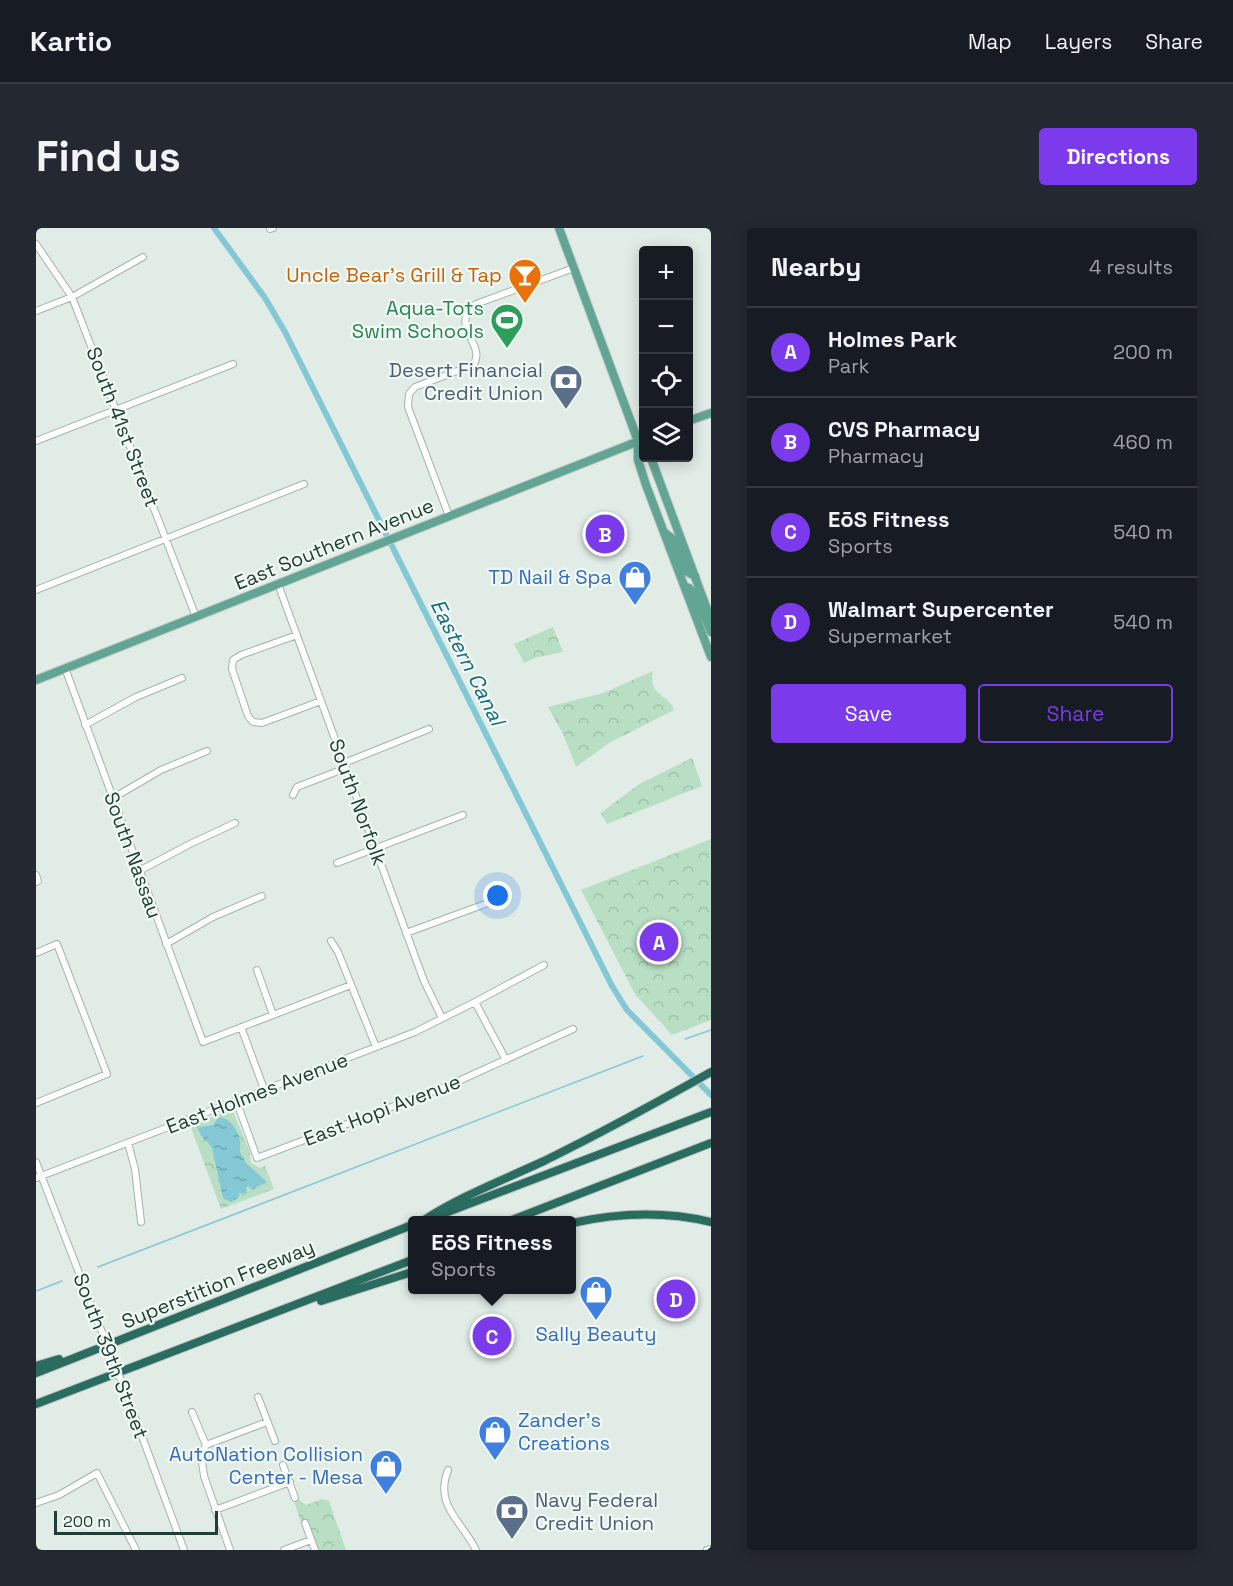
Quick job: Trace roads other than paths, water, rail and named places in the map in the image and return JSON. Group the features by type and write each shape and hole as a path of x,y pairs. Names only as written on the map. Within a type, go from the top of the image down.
{"highway":[{"path":"431,1216 447,1205 561,1152 711,1072"},
{"path":"437,1216 711,1112"},
{"path":"525,1216 711,1143"},
{"path":"576,1222 610,1216 652,1215 673,1215 711,1222"},
{"name":"Superstition Freeway","path":"36,1373 408,1227"},
{"path":"36,1406 46,1400 263,1319 408,1262"},
{"path":"263,1319 408,1273"},
{"path":"36,1366 119,1341"}],"main road":[{"path":"559,228 639,434"},
{"path":"693,419 711,413"},
{"name":"East Southern Avenue","path":"36,680 639,443"},
{"path":"639,456 638,460 711,657"},
{"path":"652,462 711,620"},
{"path":"664,532 673,538 687,572 695,576"},
{"path":"685,587 694,592 711,632"}],"street":[{"name":"South 41st Street","path":"36,244 72,297 196,617"},
{"path":"36,311 72,297 143,257"},
{"path":"449,516 408,407 409,394 415,387 474,365 477,354 465,323 465,316 470,309 484,301 574,268"},
{"path":"36,441 233,364"},
{"path":"36,590 304,484"},
{"name":"South Norfolk","path":"278,584 424,981 442,1018"},
{"path":"297,635 233,660 232,669 248,716 253,722 262,723 321,701"},
{"name":"South Nassau","path":"65,668 202,1042 241,1027"},
{"path":"86,725 136,698 182,678"},
{"path":"293,795 297,787 429,729"},
{"path":"113,798 161,770 207,751"},
{"path":"337,864 463,814"},
{"path":"139,871 235,823"},
{"path":"166,944 213,917 262,896"},
{"path":"406,933 507,896"},
{"path":"332,942 376,1047"},
{"path":"36,953 57,944 107,1074 36,1103"},
{"name":"East Holmes Avenue","path":"39,1177 415,1032 544,965"},
{"path":"257,970 273,1015"},
{"path":"264,1089 241,1027 351,985"},
{"path":"475,1002 506,1060"},
{"name":"East Hopi Avenue","path":"236,1100 257,1158 452,1084 573,1029"},
{"path":"128,1143 135,1169 141,1222"},
{"name":"South 39th Street","path":"36,1162 39,1177 126,1393 184,1550"},
{"path":"258,1397 275,1441"},
{"path":"192,1412 206,1445"},
{"path":"230,1550 204,1476 201,1455 206,1445 267,1422"},
{"path":"283,1465 295,1498"},
{"path":"448,1470 443,1481 449,1511 476,1550"},
{"path":"36,1503 59,1495 97,1473 135,1548 127,1550"},
{"path":"215,1510 290,1482"},
{"path":"305,1523 315,1550"},
{"path":"284,1550 311,1540"}],"water":[{"path":"219,1117 226,1119 235,1128 239,1136 240,1152 245,1162 266,1181 253,1190 246,1187 247,1194 239,1193 239,1197 231,1202 223,1198 212,1148 198,1129 213,1125"}],"waterway":[{"name":"Eastern Canal","path":"214,228 265,298 285,332 612,986 627,1010 711,1095"},
{"path":"685,1039 711,1030"},
{"path":"98,1267 643,1056"},
{"path":"36,1291 62,1281"}],"place":[{"name":"Uncle Bear's Grill & Tap","path":"525,304"},
{"name":"Aqua-Tots Swim Schools","path":"507,349"},
{"name":"Desert Financial Credit Union","path":"566,410"},
{"name":"CVS Pharmacy","path":"605,534"},
{"name":"TD Nail & Spa","path":"635,606"},
{"name":"Holmes Park","path":"659,942"},
{"name":"Walmart Supercenter","path":"676,1299"},
{"name":"Sally Beauty","path":"596,1321"},
{"name":"EōS Fitness","path":"492,1336"},
{"name":"Zander's Creations","path":"495,1461"},
{"name":"AutoNation Collision Center - Mesa","path":"386,1495"},
{"name":"Navy Federal Credit Union","path":"512,1540"}]}
